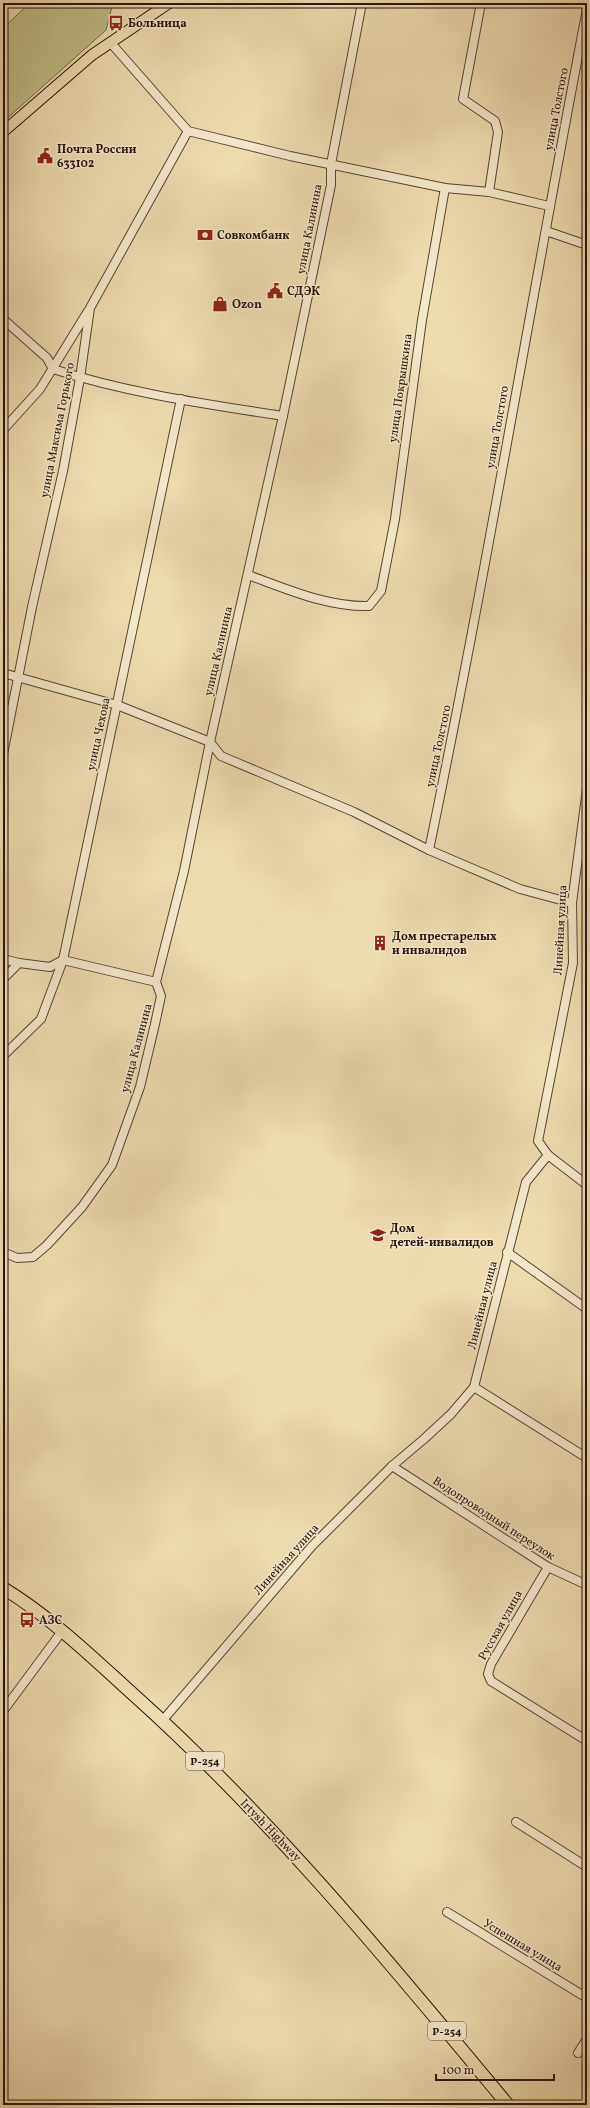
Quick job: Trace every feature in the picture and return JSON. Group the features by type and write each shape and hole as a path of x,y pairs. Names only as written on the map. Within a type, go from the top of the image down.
{"highway":[{"name":"Irtysh Highway","path":"3,1588 62,1630 163,1720 281,1838 386,1957 508,2105"}],"main road":[{"path":"3,132 65,77 110,42 169,3"}],"street":[{"name":"улица Калинина","path":"3,1252 17,1258 33,1257 47,1245 82,1207 112,1165 140,1087 161,996 156,982 184,871 210,742 283,416 332,185 331,164 362,3"},
{"path":"481,3 462,99 495,121 498,132 488,192"},
{"name":"улица Толстого","path":"429,850 462,688 546,231 549,206 587,9"},
{"path":"110,42 188,131 331,164 445,188 488,192 549,206"},
{"name":"улица Максима Горького","path":"3,754 32,607 63,471 80,378 90,308 188,131"},
{"name":"улица Покрышкина","path":"248,575 311,597 354,607 369,606 381,591 395,519 422,320 445,188"},
{"path":"546,231 587,245"},
{"path":"3,430 40,388 90,308"},
{"path":"3,319 47,358 53,369 80,378 180,399 283,416"},
{"name":"улица Чехова","path":"3,1056 41,1019 63,960 180,399"},
{"path":"3,673 117,705 210,742 221,756 354,812 429,850 520,889 572,903"},
{"name":"Линейная улица","path":"163,1720 312,1546 392,1466 424,1440 474,1387 526,1182 548,1155 538,1141 573,963 572,903 587,789"},
{"path":"3,959 19,963 50,967 63,960 156,982"},
{"path":"3,979 19,963"},
{"path":"548,1155 587,1185"},
{"path":"508,1252 587,1309"},
{"path":"474,1387 587,1458"},
{"name":"Водопроводный переулок","path":"392,1466 548,1567 587,1585"},
{"name":"Русская улица","path":"548,1567 491,1664 488,1674 491,1681 587,1741"},
{"path":"3,1712 62,1630"},
{"path":"516,1822 587,1867"},
{"name":"Успешная улица","path":"447,1912 587,1998"},
{"path":"578,2053 587,2039"}],"shaded area":[{"path":"30,3 113,3 106,30 3,122 3,28"}],"place":[{"name":"Больница","path":"116,23"},
{"name":"Почта России 633102","path":"45,156"},
{"name":"Совкомбанк","path":"205,235"},
{"name":"СДЭК","path":"275,291"},
{"name":"Ozon","path":"220,304"},
{"name":"Дом престарелых и инвалидов","path":"380,943"},
{"name":"Дом детей-инвалидов","path":"378,1235"},
{"name":"АЗС","path":"27,1620"}]}
